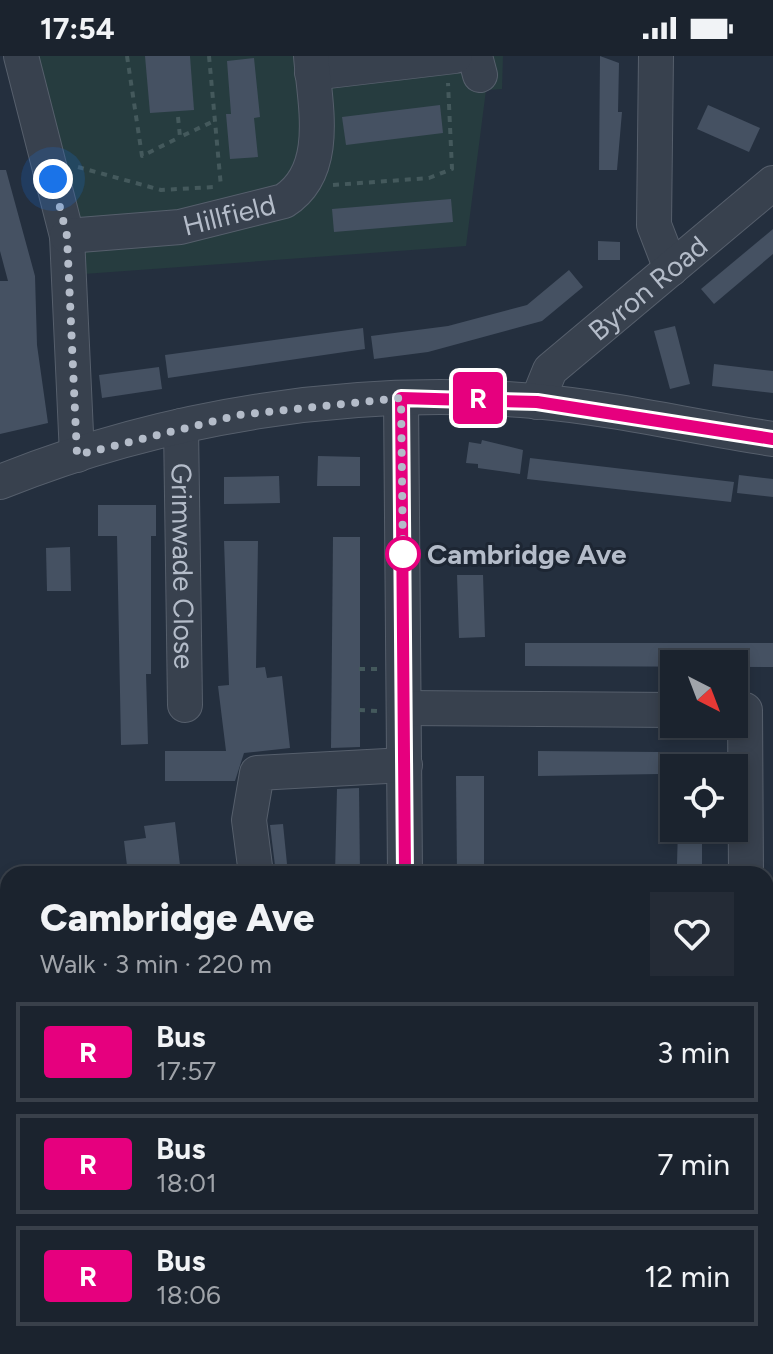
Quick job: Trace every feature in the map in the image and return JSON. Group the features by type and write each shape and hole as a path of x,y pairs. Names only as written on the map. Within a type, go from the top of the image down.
{"street":[{"path":"21,56 67,236 77,455"},
{"path":"656,56 654,225 671,269"},
{"path":"312,65 470,62"},
{"name":"Hillfield","path":"67,236 180,227 292,196 306,182 316,154 312,65"},
{"name":"Byron Road","path":"537,402 550,370 773,183"},
{"path":"0,482 77,455 181,426 298,406 401,398 537,402 773,439"},
{"path":"401,398 405,866"},
{"name":"Grimwade Close","path":"181,426 185,705"},
{"path":"404,708 660,710"},
{"path":"746,866 751,710"},
{"path":"255,866 249,820 257,773 405,765"}],"path":[{"path":"127,56 142,156 214,121"},
{"path":"178,117 180,137"},
{"path":"76,166 161,190 220,187"}],"green space":[{"path":"21,56 503,56 502,89 486,90 466,246 70,275"}],"building":[{"path":"145,56 190,56 194,110 150,113"},
{"path":"600,56 619,63 618,112 622,112 617,170 599,170"},
{"path":"254,58 260,117 254,118 258,157 230,159 226,114 231,114 227,61"},
{"path":"440,105 443,133 346,145 342,117"},
{"path":"708,105 760,128 749,152 697,129"},
{"path":"0,170 6,170 35,276 37,345 48,423 0,434 0,281 8,281 0,251"},
{"path":"451,199 453,222 334,232 332,209"},
{"path":"773,229 773,254 714,304 701,289"},
{"path":"598,241 620,242 620,260 598,260"},
{"path":"569,270 583,287 542,321 428,352 374,359 371,336 448,326 527,305"},
{"path":"675,326 690,384 670,389 654,331"},
{"path":"363,328 365,349 168,378 165,355"},
{"path":"714,364 773,371 773,393 712,386"},
{"path":"159,367 162,389 102,398 99,375"},
{"path":"482,440 523,450 520,474 478,468 478,464 466,463 469,442 481,444"},
{"path":"318,456 360,457 360,486 317,486"},
{"path":"530,458 734,482 731,502 527,479"},
{"path":"739,475 773,479 773,497 737,493"},
{"path":"279,476 280,503 224,504 224,477"},
{"path":"98,505 156,505 156,536 151,536 151,674 146,674 148,744 121,745 117,536 98,536"},
{"path":"333,537 360,537 360,747 331,748"},
{"path":"224,541 258,541 256,668 265,667 267,678 282,676 290,748 244,753 235,781 165,781 165,751 226,751 218,686 229,685"},
{"path":"70,547 71,591 47,591 46,548"},
{"path":"457,575 483,575 485,637 459,638"},
{"path":"525,643 773,643 773,667 748,667 748,650 660,650 660,667 525,666"},
{"path":"538,751 660,752 659,774 538,776"},
{"path":"456,776 484,776 484,866 457,866"},
{"path":"359,788 360,866 335,866 337,789"},
{"path":"175,822 180,866 127,866 124,841 146,838 144,826"},
{"path":"283,824 287,866 275,866 270,825"},
{"path":"678,842 702,842 702,864 677,864"}],"bus line":[{"name":"R","path":"405,866 401,398 537,402 773,439"}],"place":[{"name":"Cambridge Ave","path":"403,554"}],"route":[{"path":"53,179 67,236 77,455 181,426 239,415 298,406 401,398 403,558 403,554"}]}
